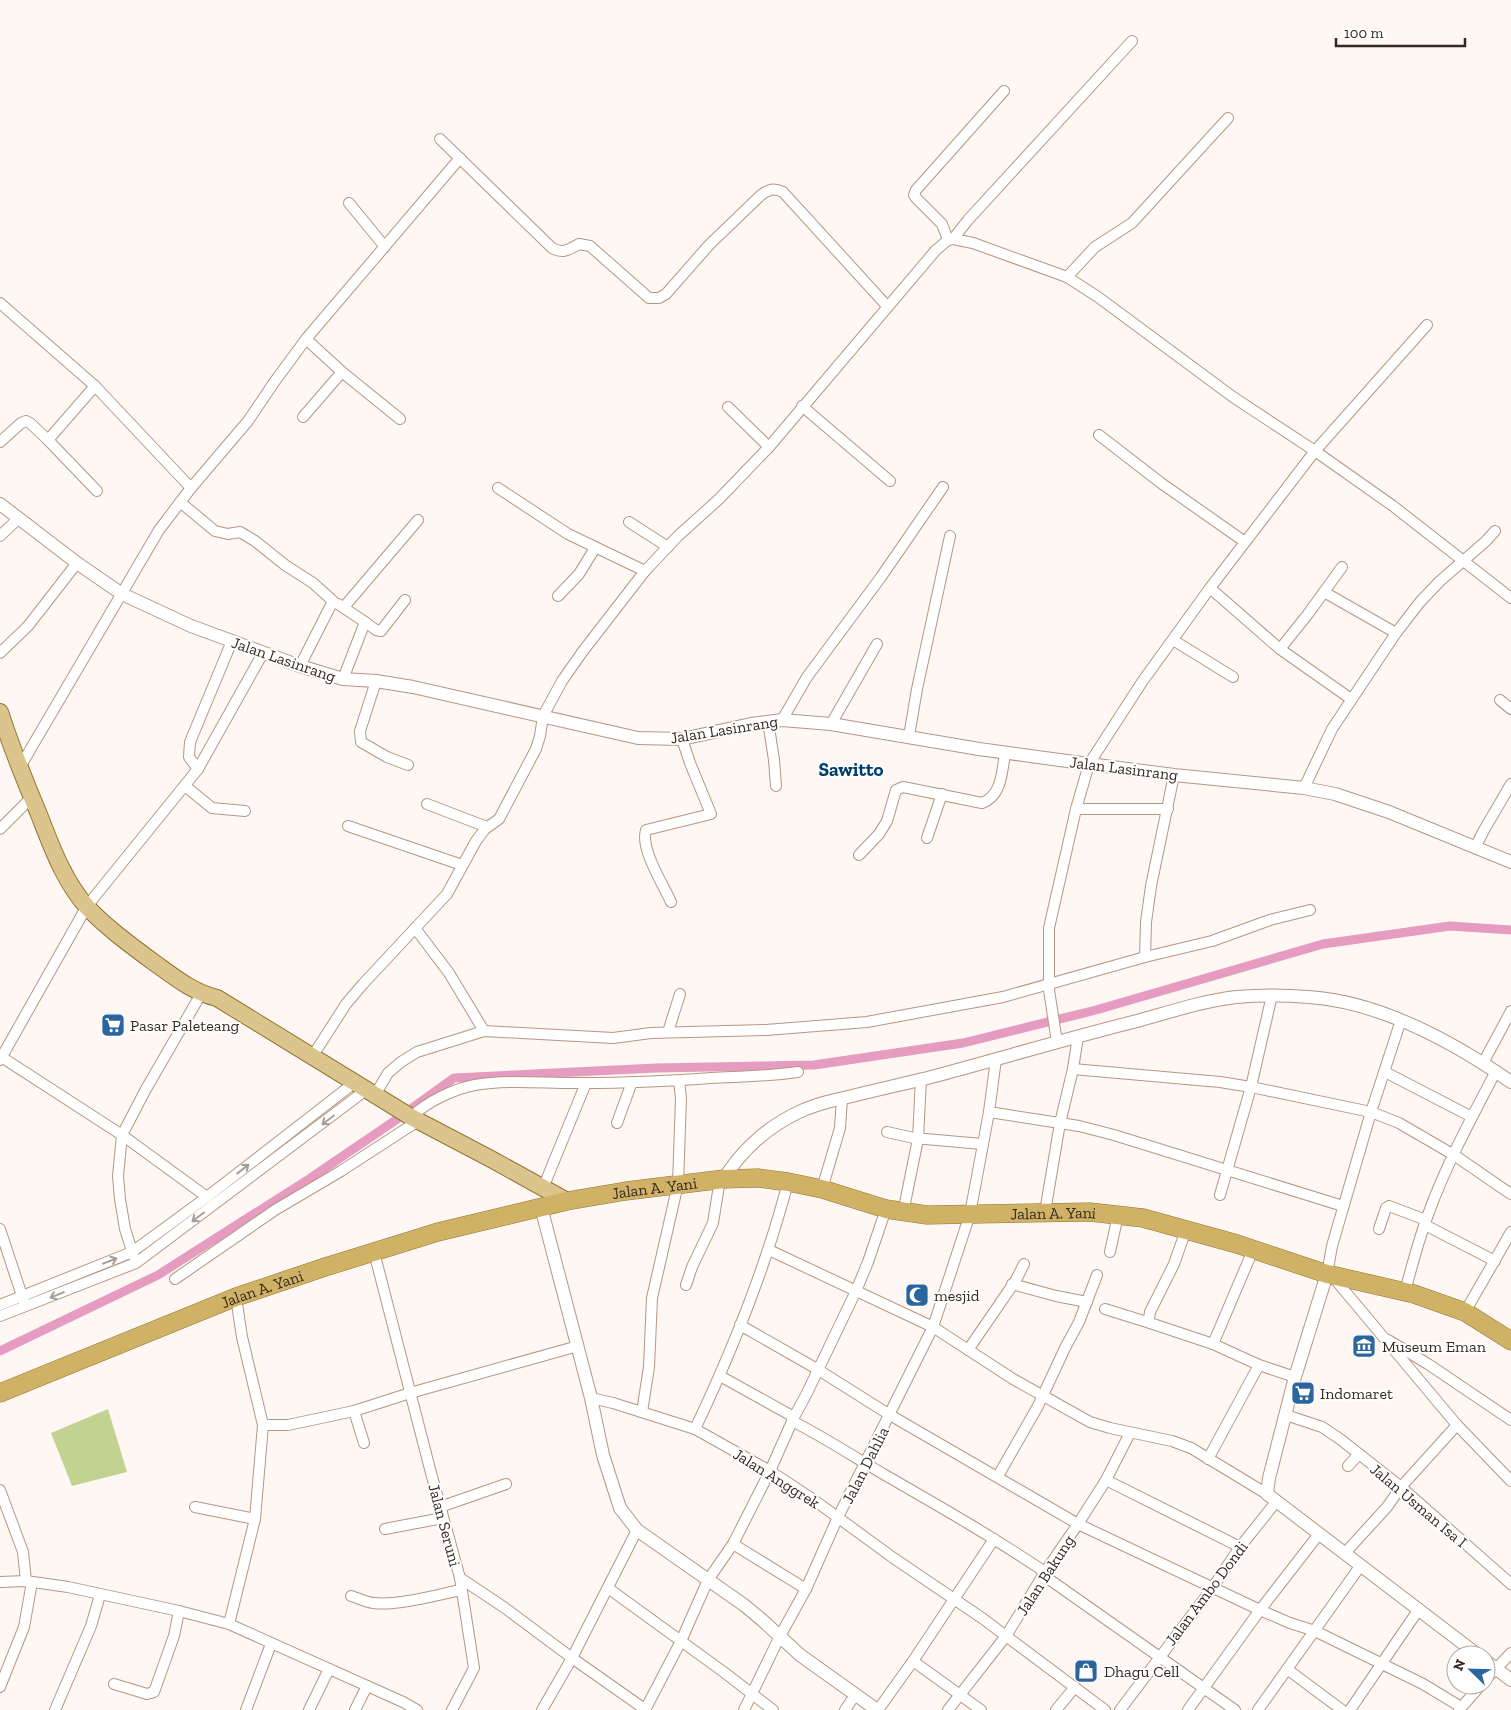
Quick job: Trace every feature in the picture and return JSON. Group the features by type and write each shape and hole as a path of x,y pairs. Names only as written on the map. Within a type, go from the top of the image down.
{"highway":[{"name":"Jalan A. Yani","path":"0,1393 236,1298 325,1267 438,1232 541,1206 626,1191 722,1179 758,1178 788,1182 903,1213 927,1215 1090,1212 1143,1218 1253,1250 1329,1275 1405,1292 1465,1312 1511,1341"}],"main road":[{"path":"0,712 20,767 64,874 87,906 134,948 182,982 202,994 218,998 413,1118 567,1202"}],"street":[{"path":"312,1057 346,1004 447,894 476,841 488,827 499,820 536,749 543,716 562,682 582,651 646,571 668,546 719,499 769,447 936,250 950,240 1132,41"},
{"path":"950,240 942,224 914,195 916,190 1004,91"},
{"path":"1067,277 1095,247 1132,223 1228,118"},
{"path":"440,139 552,248 566,252 579,244 590,246 645,296 654,299 666,294 709,245 761,195 768,190 778,190 791,200 887,306"},
{"path":"20,767 160,530 180,502 248,421 306,339 460,158"},
{"path":"348,203 385,247"},
{"path":"950,240 973,243 1067,277 1098,297 1233,397 1315,451 1393,506 1511,598"},
{"path":"0,303 95,386 191,488"},
{"path":"1056,1038 1048,987 1049,928 1076,809 1089,764 1142,682 1210,588 1315,451 1427,325"},
{"path":"306,339 342,372 400,419"},
{"path":"303,417 342,372"},
{"path":"48,440 95,386"},
{"path":"802,406 890,481"},
{"path":"728,407 769,447"},
{"path":"0,442 20,423 30,422 97,492"},
{"path":"1099,435 1160,483 1245,542"},
{"path":"782,720 807,677 854,615 944,487"},
{"path":"498,488 568,534 646,571"},
{"path":"180,502 215,531 228,534 240,532 255,541 285,565 313,583 333,601 376,630 381,631 405,600"},
{"name":"Jalan Lasinrang","path":"0,504 77,563 122,594 191,626 300,666 343,679 376,681 413,687 638,738 682,739 768,721 782,720 831,724 1005,753 1089,764 1174,775 1304,788 1358,801 1511,862"},
{"path":"0,536 18,519"},
{"path":"344,607 418,520"},
{"path":"629,522 668,546"},
{"path":"1304,788 1332,729 1396,633 1420,602 1495,531"},
{"path":"909,736 917,689 950,536"},
{"path":"558,596 579,574 595,548"},
{"path":"0,652 32,621 77,563"},
{"path":"1280,649 1342,567"},
{"path":"1210,588 1280,649 1351,700"},
{"path":"1324,592 1396,633"},
{"path":"300,666 333,601"},
{"path":"343,679 365,622"},
{"path":"1173,640 1233,677"},
{"path":"198,769 189,757 190,742 232,641"},
{"path":"831,724 877,644"},
{"path":"207,1197 122,1135 0,1058 87,906 198,769 263,653"},
{"path":"376,681 360,731 360,742 387,757 408,765"},
{"path":"1500,700 1511,709"},
{"path":"768,721 776,786"},
{"path":"672,902 648,854 644,838 646,830 711,814 682,739"},
{"path":"860,855 879,834 886,821 896,790 903,787 982,804 990,800 998,788 1005,753"},
{"path":"1145,956 1146,922 1151,886 1174,775"},
{"path":"1475,848 1511,784"},
{"path":"185,786 212,808 245,811"},
{"path":"927,838 942,794"},
{"path":"0,829 32,797"},
{"path":"427,804 488,827"},
{"path":"1076,809 1168,809"},
{"path":"348,826 462,865"},
{"path":"0,1305 24,1302 136,1263 370,1092 401,1062 417,1052 484,1030 613,1038 650,1033 766,1030 867,1022 1048,987 1145,956 1212,941 1270,920 1310,910"},
{"path":"415,928 449,973 484,1030"},
{"path":"136,1263 123,1223 120,1199 118,1176 122,1135 146,1088 202,994"},
{"path":"668,1032 680,994"},
{"path":"1220,1195 1251,1087 1272,995"},
{"path":"686,1285 713,1223 722,1179 746,1150 770,1129 802,1110 820,1103 996,1059 1056,1038 1078,1036 1194,1005 1235,997 1272,995 1311,997 1365,1006 1401,1020 1483,1063 1511,1082"},
{"path":"1483,1063 1511,1011"},
{"path":"1272,1498 1269,1478 1295,1378 1329,1275 1332,1246 1343,1206 1401,1020"},
{"path":"1045,1212 1060,1123 1073,1069 1078,1036"},
{"name":"Jalan Dahlia","path":"744,1710 780,1636 806,1589 838,1517 866,1464 932,1327 970,1214 989,1112 996,1059"},
{"path":"1073,1069 1220,1082 1371,1112 1399,1123 1454,1156 1511,1194"},
{"path":"1405,1292 1425,1222 1472,1117 1496,1071"},
{"path":"174,1279 275,1210 341,1171 413,1118 419,1110 441,1098 474,1086 508,1083 586,1084 679,1080 770,1076 798,1072"},
{"path":"1385,1072 1472,1117"},
{"path":"903,1213 918,1139 921,1079"},
{"path":"642,1412 649,1367 652,1298 678,1184 681,1098 679,1080"},
{"path":"617,1123 632,1082"},
{"path":"543,1188 586,1084"},
{"path":"0,1316 24,1302 132,1252 207,1197 370,1092"},
{"path":"822,1190 840,1128 842,1098"},
{"path":"989,1112 1080,1126 1114,1135 1343,1206"},
{"path":"887,1132 918,1139 982,1144"},
{"path":"695,1429 720,1376 740,1325 768,1250 788,1182"},
{"path":"541,1206 591,1398 602,1455 620,1508 637,1530 750,1610 800,1655 878,1710 955,1600 994,1539"},
{"path":"1379,1229 1386,1208 1389,1206 1425,1222 1495,1261"},
{"path":"645,1710 681,1641 708,1580 733,1544 770,1471 793,1419 806,1396 817,1369 856,1291 886,1209"},
{"path":"1110,1252 1118,1215"},
{"path":"0,1229 24,1302"},
{"path":"1150,1323 1150,1312 1174,1264 1186,1230"},
{"path":"1465,1312 1511,1232"},
{"path":"768,1250 932,1327 1013,1379 1090,1422 1182,1444 1272,1498 1465,1645"},
{"path":"1213,1344 1253,1250"},
{"name":"Jalan Seruni","path":"374,1252 460,1578 505,1608 645,1710"},
{"path":"968,1350 1024,1264"},
{"path":"998,1476 1043,1396 1079,1322 1097,1275"},
{"path":"1329,1275 1370,1324 1383,1336 1456,1425 1511,1481"},
{"path":"1012,1284 1087,1302"},
{"path":"229,1624 255,1519 263,1425 242,1337 236,1298"},
{"path":"1105,1310 1213,1344 1259,1365 1295,1378"},
{"path":"740,1325 1078,1524 1260,1610 1315,1631 1423,1684 1460,1709 1472,1695"},
{"path":"1383,1336 1511,1420"},
{"path":"263,1425 288,1425 354,1411 410,1393 578,1346"},
{"path":"1208,1459 1259,1365"},
{"path":"720,1376 994,1539 1235,1710"},
{"name":"Jalan Anggrek","path":"591,1398 614,1402 695,1429 770,1471 1006,1636 1105,1710"},
{"path":"354,1411 364,1443"},
{"name":"Jalan Usman Isa I","path":"1286,1415 1326,1429 1401,1487 1511,1584"},
{"path":"1345,1553 1387,1507 1401,1487 1456,1425"},
{"name":"Jalan Bakung","path":"948,1710 1006,1636 1044,1573 1106,1480 1130,1433"},
{"path":"1348,1466 1359,1454"},
{"path":"1106,1480 1240,1547"},
{"path":"385,1530 442,1512 506,1484"},
{"path":"0,1490 23,1552 29,1581 24,1627 0,1687"},
{"name":"Jalan Ambo Dondi","path":"1120,1710 1213,1587 1272,1498"},
{"path":"195,1507 255,1519"},
{"path":"542,1710 572,1658 637,1530"},
{"path":"1188,1710 1260,1610 1319,1534"},
{"path":"733,1544 806,1589"},
{"path":"1258,1710 1361,1566"},
{"path":"452,1710 474,1668 460,1578"},
{"path":"0,1582 29,1581 68,1587 229,1624 367,1686 401,1706 417,1710"},
{"path":"608,1588 725,1673 772,1710"},
{"path":"351,1596 380,1604 461,1590"},
{"path":"55,1710 91,1626 100,1595"},
{"path":"1350,1710 1419,1609"},
{"path":"114,1684 147,1694 154,1692 174,1636 179,1611"},
{"path":"246,1710 271,1644"},
{"path":"1496,1661 1511,1653"},
{"path":"913,1661 981,1710"},
{"path":"1496,1668 1511,1680"},
{"path":"309,1710 329,1669"},
{"path":"1287,1669 1342,1710"},
{"path":"355,1710 367,1686"},
{"path":"1056,1710 1075,1687"},
{"path":"844,1710 855,1695"}],"green space":[{"path":"108,1409 127,1472 72,1486 51,1433"}],"waterway":[{"path":"0,1351 158,1275 309,1179 454,1078 656,1068 814,1065 963,1043 1096,1010 1323,944 1450,926 1511,930"}],"place":[{"name":"Pasar Paleteang","path":"113,1025"},
{"name":"mesjid","path":"917,1295"},
{"name":"Museum Eman","path":"1364,1346"},
{"name":"Indomaret","path":"1303,1393"},
{"name":"Dhagu Cell","path":"1086,1671"}],"district":[{"name":"Sawitto","path":"851,769"}]}
